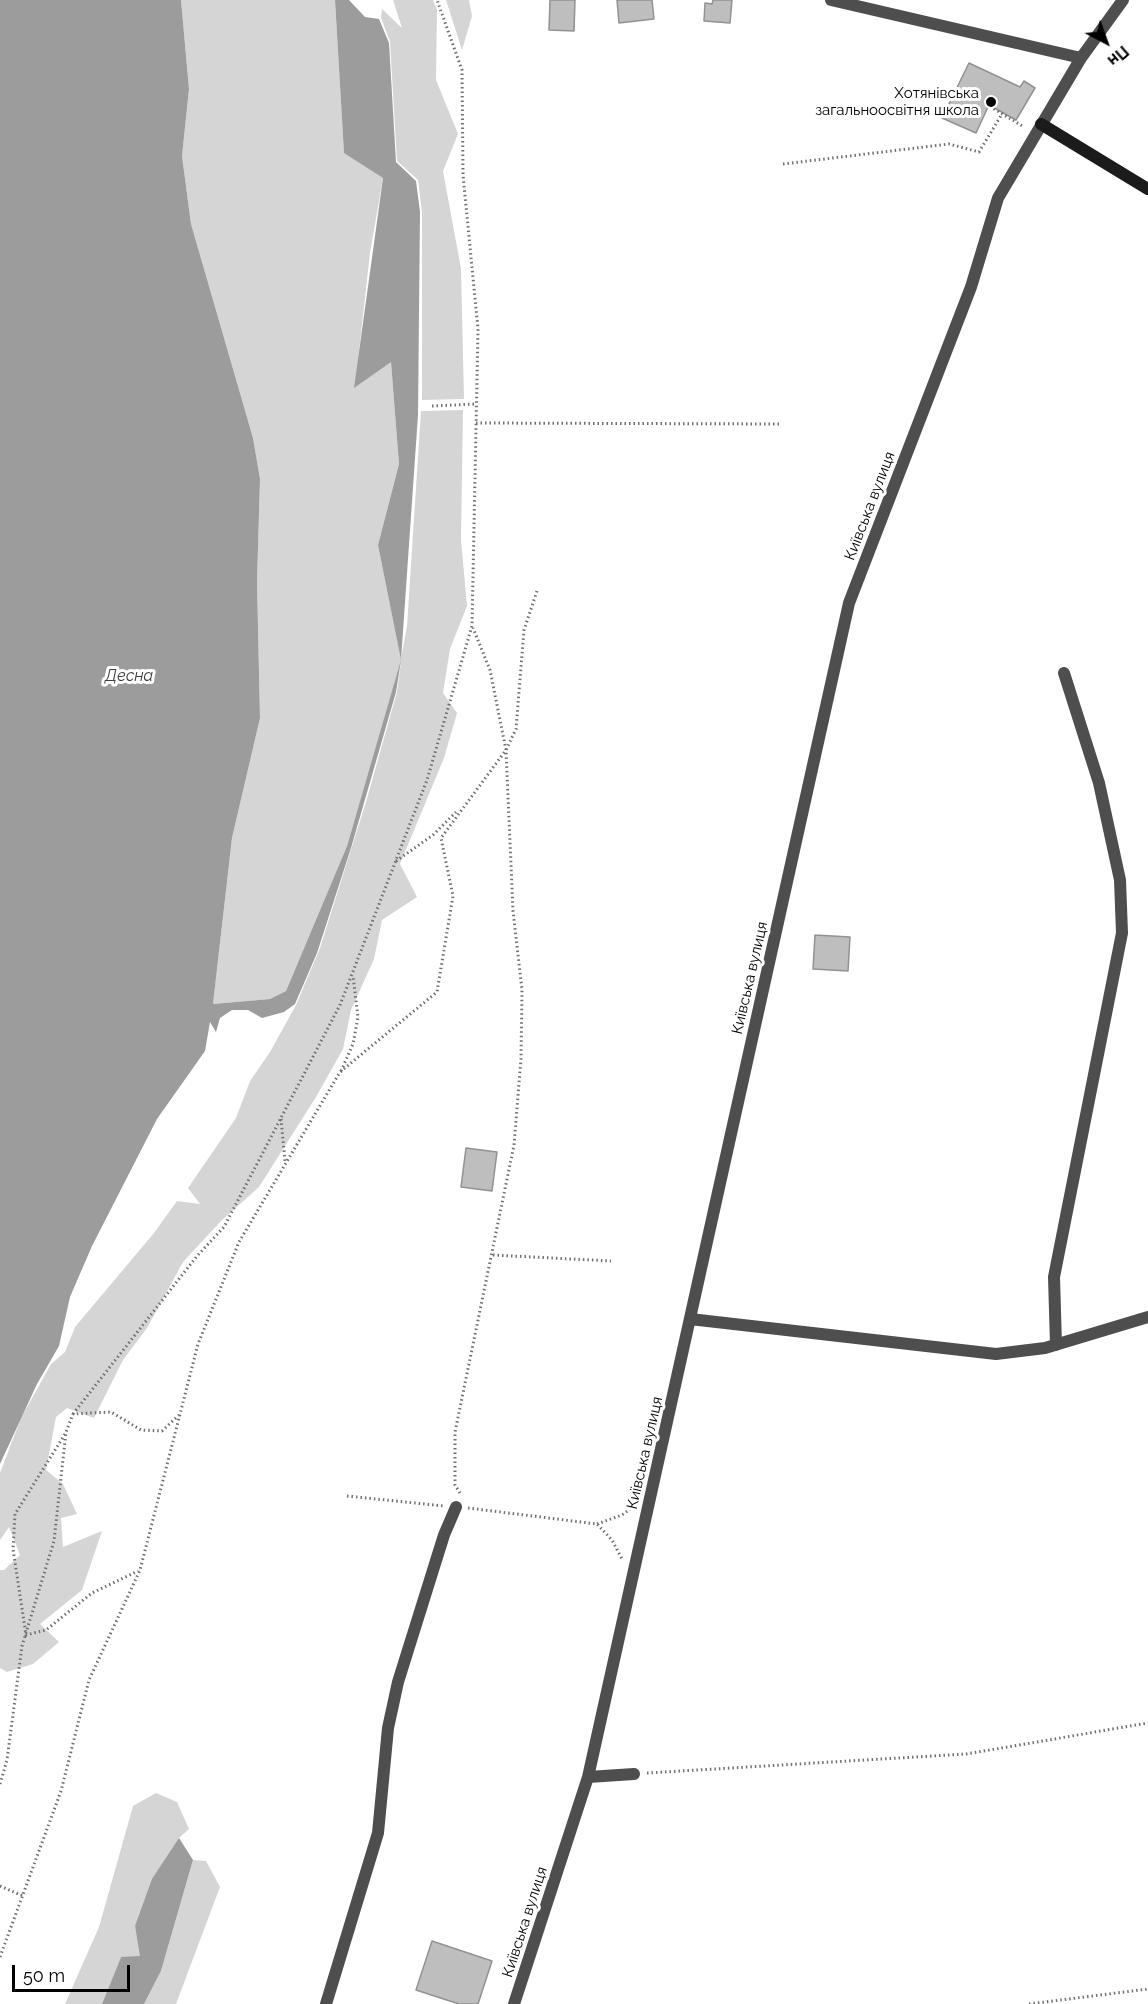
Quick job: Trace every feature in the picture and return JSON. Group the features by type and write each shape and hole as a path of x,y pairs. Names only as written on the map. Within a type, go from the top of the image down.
{"street":[{"path":"831,0 1081,58"},
{"name":"Київська вулиця","path":"513,2004 588,1777 849,603 971,287 998,198 1081,58 1123,0"},
{"path":"1038,129 1148,189"},
{"path":"1056,1345 1054,1277 1122,933 1120,880 1099,783 1064,673"},
{"path":"690,1319 996,1354 1056,1345 1148,1317"},
{"path":"326,2004 378,1833 388,1728 398,1682 444,1535 456,1507"},
{"path":"588,1777 634,1774"}],"path":[{"path":"26,1635 13,1549 15,1514 66,1432 73,1414 197,1256 224,1227 340,1005 427,780 472,626 478,329 463,175 462,70 437,0"},
{"path":"986,104 1002,114 1038,129"},
{"path":"783,164 949,144 980,152 1002,114"},
{"path":"432,406 476,404"},
{"path":"476,423 780,424"},
{"path":"340,1072 436,992 453,896 441,838 461,807 506,750 516,729 524,630 537,591"},
{"path":"470,1509 455,1485 456,1432 514,1145 521,1059 522,990 513,911 506,750 490,670 472,626"},
{"path":"395,862 433,835 461,807"},
{"path":"0,1957 61,1791 89,1680 140,1570 198,1344 239,1242 340,1072 353,1044 358,1017 352,973"},
{"path":"281,1118 285,1162"},
{"path":"492,1256 611,1261"},
{"path":"73,1414 111,1412 141,1430 162,1431 181,1414"},
{"path":"0,1784 7,1760 26,1635 54,1541 66,1432"},
{"path":"347,1496 597,1524 622,1515 651,1493"},
{"path":"597,1524 612,1540 632,1580"},
{"path":"26,1635 46,1630 92,1593 140,1570"},
{"path":"634,1774 966,1754 1148,1723"},
{"path":"0,1886 23,1896"},
{"path":"1029,2004 1148,1989"}],"shaded area":[{"path":"181,0 335,0 344,152 383,178 370,253 355,387 391,361 399,464 378,545 401,659 407,626 421,411 463,410 461,540 467,606 450,649 443,693 457,713 444,758 400,864 417,897 382,920 374,959 351,1010 343,1049 316,1097 259,1187 221,1221 183,1262 147,1328 123,1360 94,1418 67,1408 56,1417 46,1470 63,1484 77,1514 61,1518 63,1547 102,1531 82,1590 40,1624 59,1642 33,1664 7,1672 0,1668 0,1570 4,1570 20,1555 9,1527 0,1540 0,1473 21,1418 51,1364 65,1352 75,1327 154,1233 177,1201 200,1204 188,1188 236,1118 250,1081 270,1052 296,1005 320,948 366,802 397,692 401,662 347,846 286,991 270,999 213,1004 232,838 260,718 257,581 260,479 253,438 191,224 182,156 189,89"},
{"path":"393,0 433,0 437,10 436,80 458,134 443,171 461,269 464,399 422,400 422,212 418,180 397,161 390,42 381,18 382,9 402,28"},
{"path":"446,0 469,0 472,16 462,50"},
{"path":"156,1793 177,1802 189,1829 179,1838 135,1926 141,1957 121,1957 102,2004 65,2004 99,1927 133,1806"},
{"path":"193,1860 206,1861 220,1887 176,2004 144,2004 161,1971"}],"water":[{"name":"Десна","path":"0,0 181,0 189,89 182,156 191,224 253,438 260,479 257,582 260,718 232,838 213,1004 270,999 286,991 347,846 401,660 396,692 351,848 317,953 295,1004 284,1012 262,1018 248,1010 232,1010 220,1018 216,1032 210,1022 205,1051 157,1119 92,1246 70,1297 59,1346 37,1384 0,1464"},
{"path":"335,0 349,0 365,17 379,19 389,43 396,162 416,181 420,212 418,415 401,660 378,545 399,464 391,362 354,388 383,178 344,153"},
{"path":"179,1838 193,1860 161,1971 144,2004 102,2004 121,1957 140,1956 135,1926 152,1879"}],"building":[{"path":"550,0 575,0 574,31 549,30"},
{"path":"617,0 652,0 654,19 619,23"},
{"path":"713,0 732,0 730,23 704,21 705,3 712,4"},
{"path":"969,63 1020,87 1024,81 1035,88 1016,120 989,105 976,133 942,118"},
{"path":"815,935 850,937 848,971 813,969"},
{"path":"466,1148 497,1152 492,1191 461,1187"},
{"path":"432,1941 492,1961 478,2004 459,2004 416,1990"}],"place":[{"name":"Хотянівська загальноосвітня школа","path":"991,102"}]}
